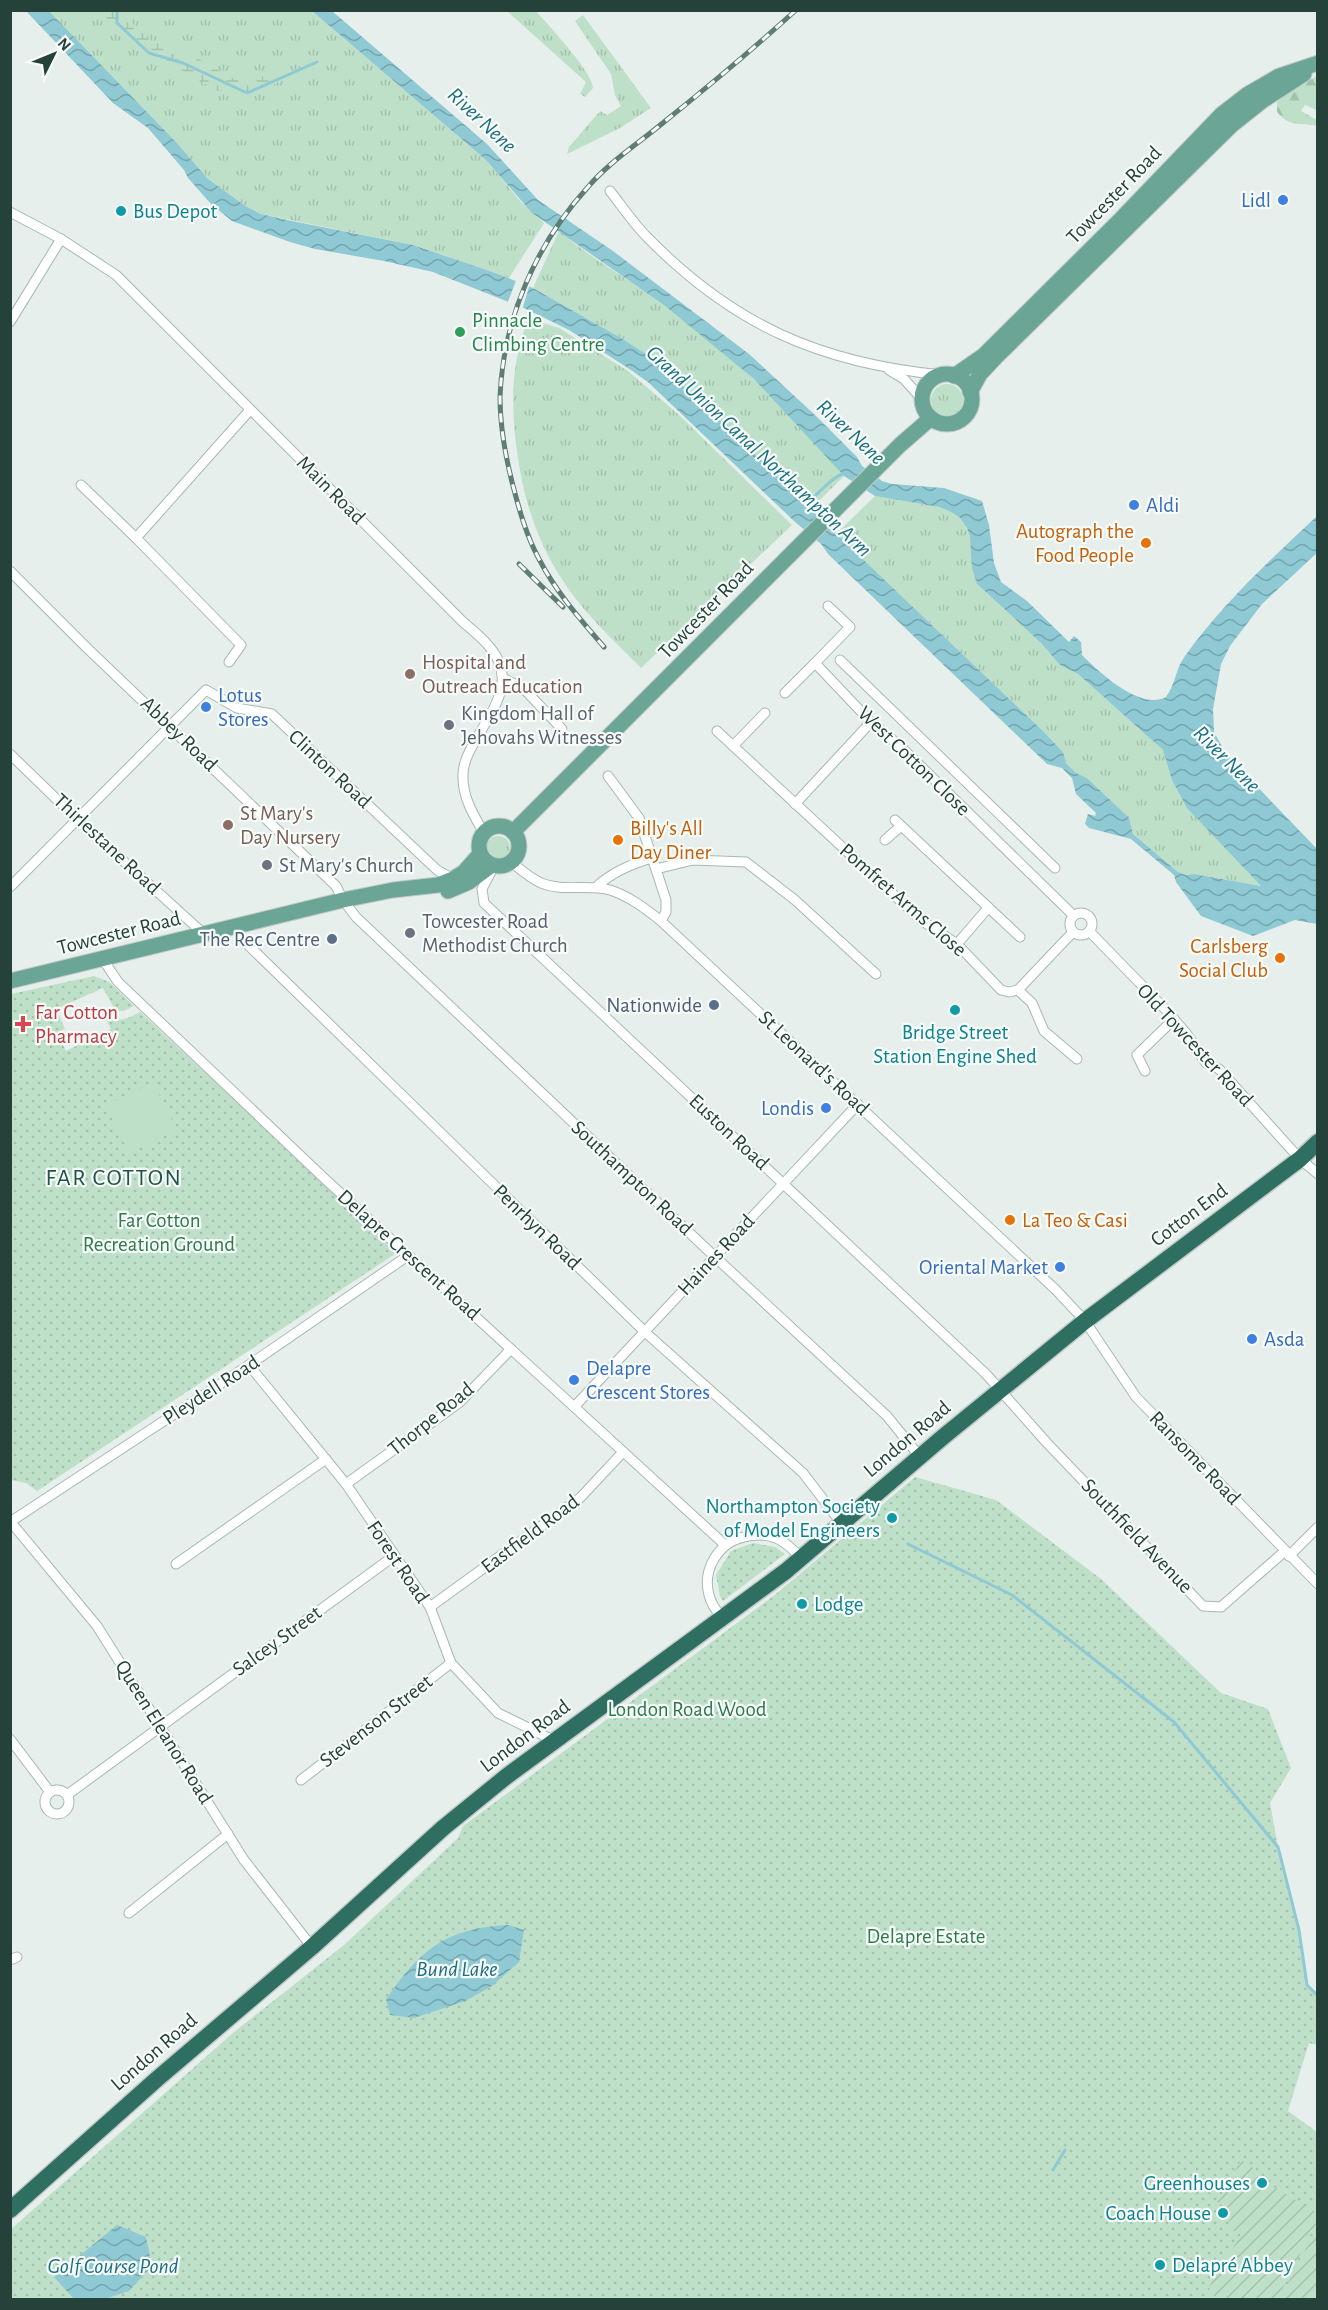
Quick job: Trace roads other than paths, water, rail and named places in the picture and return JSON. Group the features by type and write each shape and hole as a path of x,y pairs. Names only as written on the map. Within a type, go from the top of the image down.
{"highway":[{"name":"Cotton End","path":"1085,1321 1300,1159 1317,1142"},
{"name":"London Road","path":"10,2210 157,2079 312,1947 443,1828 507,1776 723,1619 802,1558 1085,1321"}],"main road":[{"name":"Towcester Road","path":"948,376 970,366 990,348 1128,212 1222,114 1248,94 1279,76 1317,65"},
{"name":"Towcester Road","path":"970,392 980,374 995,358 1233,124 1278,90 1317,65"},
{"path":"948,376 960,378 970,392 970,409 958,422 945,424 931,418 926,413 922,399 929,382 948,376"},
{"name":"Towcester Road","path":"513,832 900,445 931,418"},
{"path":"495,827 513,832 519,847 511,862 503,866 493,866 480,854 479,843 484,833 495,827"},
{"name":"Towcester Road","path":"10,981 343,900 393,890 438,885 464,872 480,854"},
{"name":"Towcester Road","path":"343,900 393,899 439,894 469,882 493,866"}],"street":[{"path":"610,191 645,236 687,275 759,325 789,340 835,356 948,376"},
{"name":"Main Road","path":"10,212 61,239 116,275 463,622 488,644 499,663 503,678"},
{"path":"10,322 61,239"},
{"path":"882,366 904,379 922,399"},
{"path":"136,538 250,410"},
{"path":"81,485 241,645 229,662"},
{"name":"Abbey Road","path":"10,571 87,648 336,886 343,900"},
{"path":"785,693 850,627 828,606"},
{"path":"840,660 1055,868"},
{"name":"West Cotton Close","path":"815,663 871,722 901,747 1073,915"},
{"path":"484,833 466,799 463,777 469,753 501,696 503,678 524,689 562,729"},
{"name":"Clinton Road","path":"171,727 206,690 237,708 272,714 437,870 453,879"},
{"path":"733,746 765,713"},
{"path":"795,804 871,722"},
{"path":"10,887 171,727"},
{"path":"901,747 912,730"},
{"name":"Pomfret Arms Close","path":"717,731 921,920 957,944 1001,990 1009,992 1018,990"},
{"name":"Thirlestane Road","path":"10,754 77,819 204,934"},
{"path":"608,776 639,818 666,900 666,912 661,921"},
{"path":"885,840 898,823 1020,937"},
{"path":"596,887 606,878 632,864 652,858"},
{"path":"656,870 693,860 746,861 795,900 876,974"},
{"name":"St Leonard's Road","path":"511,862 531,878 544,884 557,887 596,887 612,891 628,898 661,921 1056,1290 1085,1321"},
{"name":"Euston Road","path":"493,866 482,889 484,903 1002,1390"},
{"name":"Southampton Road","path":"343,900 364,925 887,1416 920,1457"},
{"path":"957,944 988,908"},
{"path":"1080,912 1088,915 1092,922 1089,931 1082,935 1072,932 1069,925 1073,915 1080,912"},
{"name":"Penrhyn Road","path":"236,926 242,939 645,1332 803,1473 842,1524"},
{"name":"Old Towcester Road","path":"1089,931 1174,1019 1206,1063 1219,1069 1300,1159 1317,1173"},
{"path":"1072,932 1018,990 1032,1004 1044,1031 1077,1059"},
{"name":"Delapre Crescent Road","path":"102,958 118,982 325,1179 724,1544"},
{"path":"1145,1071 1137,1055 1174,1019"},
{"name":"Haines Road","path":"574,1407 858,1104"},
{"name":"Pleydell Road","path":"11,1522 409,1256"},
{"name":"Ransome Road","path":"1085,1321 1136,1396 1317,1584"},
{"name":"Thorpe Road","path":"346,1484 460,1402 511,1349"},
{"name":"Forest Road","path":"249,1365 346,1484 430,1607 451,1663 498,1713 555,1741"},
{"name":"Southfield Avenue","path":"1002,1390 1047,1443 1203,1606 1221,1607 1317,1527"},
{"name":"Eastfield Road","path":"430,1607 580,1498 623,1452"},
{"path":"176,1564 326,1459"},
{"name":"Queen Eleanor Road","path":"11,1522 97,1626 244,1860 312,1947"},
{"path":"723,1619 715,1609 708,1593 713,1559 724,1544 758,1534 776,1538 802,1558"},
{"name":"Salcey Street","path":"67,1796 394,1556"},
{"name":"Stevenson Street","path":"301,1780 451,1663"},
{"path":"10,1738 50,1792"},
{"path":"57,1790 67,1796 69,1800 67,1808 57,1814 49,1811 45,1804 50,1792 57,1790"},
{"path":"129,1913 228,1834"}],"water":[{"name":"River Nene","path":"26,11 49,11 176,142 208,179 247,207 261,214 287,220 413,245 498,274 533,288 654,359 1044,732 1063,752 1066,763 1076,773 1087,778 1129,818 1133,834 1178,872 1261,886 1187,808 1172,780 1163,750 1078,674 1060,665 1041,643 977,584 972,568 970,537 960,518 939,507 875,496 844,476 754,379 664,305 532,213 486,160 312,11 332,11 487,144 538,200 613,251 749,354 815,415 857,457 862,466 882,481 892,484 944,488 982,501 989,525 994,563 1001,582 1027,601 1069,642 1074,636 1081,642 1082,655 1109,679 1132,694 1144,699 1156,700 1166,697 1182,661 1199,637 1248,583 1317,516 1317,553 1262,604 1230,646 1221,664 1213,709 1214,732 1226,754 1317,849 1317,924 1295,920 1253,936 1201,916 1176,882 1174,875 1131,839 1089,828 1085,824 1088,814 1095,816 1096,813 1076,794 1072,778 1062,768 1047,764 829,555 821,544 649,383 569,330 524,308 433,272 315,249 232,221 211,204 148,128 113,103"},
{"name":"Bund Lake","path":"508,1925 524,1930 519,1962 492,1986 465,2001 414,2018 390,2015 386,1999 411,1967 436,1945 468,1931"},
{"name":"Golf Course Pond","path":"117,2225 146,2237 152,2266 129,2291 105,2299 74,2299 54,2277"}],"waterway":[{"path":"117,10 117,23 149,53 183,63 247,93 317,62"},
{"name":"Grand Union Canal Northampton Arm","path":"803,506 844,473"},
{"path":"908,1544 1012,1595 1174,1722 1278,1847 1299,1930 1307,1985 1318,1996"},
{"path":"1053,2170 1065,2150"}],"railway":[{"path":"604,647 569,605 546,571 530,541 515,492 503,439 500,397 508,339 515,311 538,258 553,233 569,209 596,178 731,67 796,10"},
{"path":"519,564 563,607"}],"place":[{"name":"Lidl","path":"1283,200"},
{"name":"Bus Depot","path":"121,211"},
{"name":"Pinnacle Climbing Centre","path":"460,332"},
{"name":"Aldi","path":"1134,505"},
{"name":"Autograph the Food People","path":"1146,543"},
{"name":"Hospital and Outreach Education","path":"410,674"},
{"name":"Lotus Stores","path":"206,707"},
{"name":"Kingdom Hall of Jehovahs Witnesses","path":"449,725"},
{"name":"St Mary's Day Nursery","path":"228,825"},
{"name":"Billy's All Day Diner","path":"618,840"},
{"name":"St Mary's Church","path":"267,865"},
{"name":"Towcester Road Methodist Church","path":"410,933"},
{"name":"The Rec Centre","path":"332,939"},
{"name":"Carlsberg Social Club","path":"1280,958"},
{"name":"Nationwide","path":"714,1005"},
{"name":"Bridge Street Station Engine Shed","path":"955,1010"},
{"name":"Far Cotton Pharmacy","path":"23,1024"},
{"name":"Londis","path":"826,1108"},
{"name":"La Teo & Casi","path":"1010,1220"},
{"name":"Oriental Market","path":"1060,1267"},
{"name":"Asda","path":"1252,1339"},
{"name":"Delapre Crescent Stores","path":"574,1380"},
{"name":"Northampton Society of Model Engineers","path":"892,1518"},
{"name":"Lodge","path":"802,1604"},
{"name":"Greenhouses","path":"1262,2183"},
{"name":"Coach House","path":"1223,2213"},
{"name":"Delapré Abbey","path":"1160,2265"}],"district":[{"name":"FAR COTTON","path":"114,1178"}],"park label":[{"name":"Far Cotton Recreation Ground","path":"159,1232"},
{"name":"London Road Wood","path":"687,1709"},
{"name":"Delapre Estate","path":"926,1936"}]}
